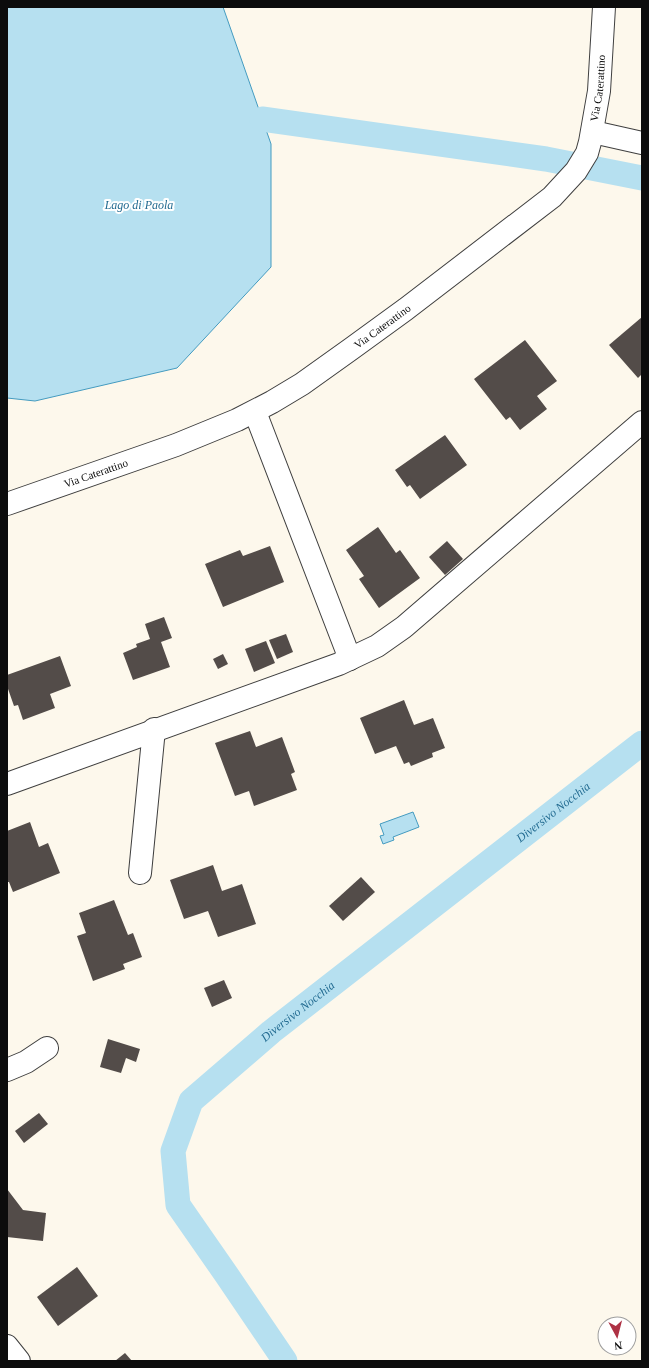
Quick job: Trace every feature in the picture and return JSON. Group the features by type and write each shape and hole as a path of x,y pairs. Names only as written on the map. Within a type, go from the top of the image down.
{"street":[{"name":"Via Caterattino","path":"7,504 176,445 220,428 255,412 289,392 406,309 559,190 576,171 587,153 593,132 601,72 604,7"},
{"path":"593,132 642,143"},
{"path":"255,412 350,659"},
{"path":"7,784 350,659 368,651 395,634 642,422"},
{"path":"140,873 154,730"},
{"path":"7,1070 26,1062 47,1048"},
{"path":"7,1346 19,1361"}],"water":[{"name":"Lago di Paola","path":"7,7 223,7 271,144 271,267 177,368 35,401 7,398"},
{"path":"413,812 419,827 393,837 394,840 383,844 380,836 384,835 380,824"}],"building":[{"path":"642,317 642,374 638,378 609,345"},
{"path":"525,340 557,381 537,396 547,409 520,430 510,417 506,420 474,379"},
{"path":"445,435 467,465 420,499 410,485 407,487 395,470"},
{"path":"378,527 396,553 400,550 420,578 379,608 359,579 364,576 346,550"},
{"path":"447,541 463,559 445,575 429,557"},
{"path":"270,546 284,582 223,607 205,564 240,550 243,556"},
{"path":"164,617 172,638 161,642 170,667 133,680 123,653 137,647 136,644 150,639 145,624"},
{"path":"286,634 293,652 277,659 269,640"},
{"path":"266,641 275,663 254,672 245,649"},
{"path":"223,654 228,664 218,669 213,659"},
{"path":"60,656 71,686 50,694 55,708 23,720 18,705 14,706 7,686 7,675"},
{"path":"404,700 414,725 433,718 445,748 432,753 433,757 411,766 409,762 404,764 396,746 375,754 360,718"},
{"path":"250,731 256,747 282,737 295,772 291,774 297,790 254,806 249,791 235,796 215,743"},
{"path":"30,822 39,847 48,843 60,873 13,892 9,882 7,882 7,831"},
{"path":"213,865 222,891 242,884 256,924 218,937 208,911 184,919 170,880"},
{"path":"361,877 375,892 343,921 329,906"},
{"path":"114,900 128,935 133,933 142,957 123,964 125,969 93,981 77,936 86,933 79,913"},
{"path":"224,980 232,998 212,1007 204,988"},
{"path":"108,1039 140,1049 136,1062 126,1058 121,1073 100,1067"},
{"path":"39,1113 48,1124 24,1143 15,1131"},
{"path":"7,1189 23,1210 46,1213 43,1241 7,1237"},
{"path":"77,1267 98,1296 58,1326 37,1297"},
{"path":"125,1353 132,1361 115,1361"}],"waterway":[{"path":"262,119 546,159 642,178"},
{"name":"Diversivo Nocchia","path":"285,1361 178,1205 173,1151 191,1101 271,1032 642,743"}]}
